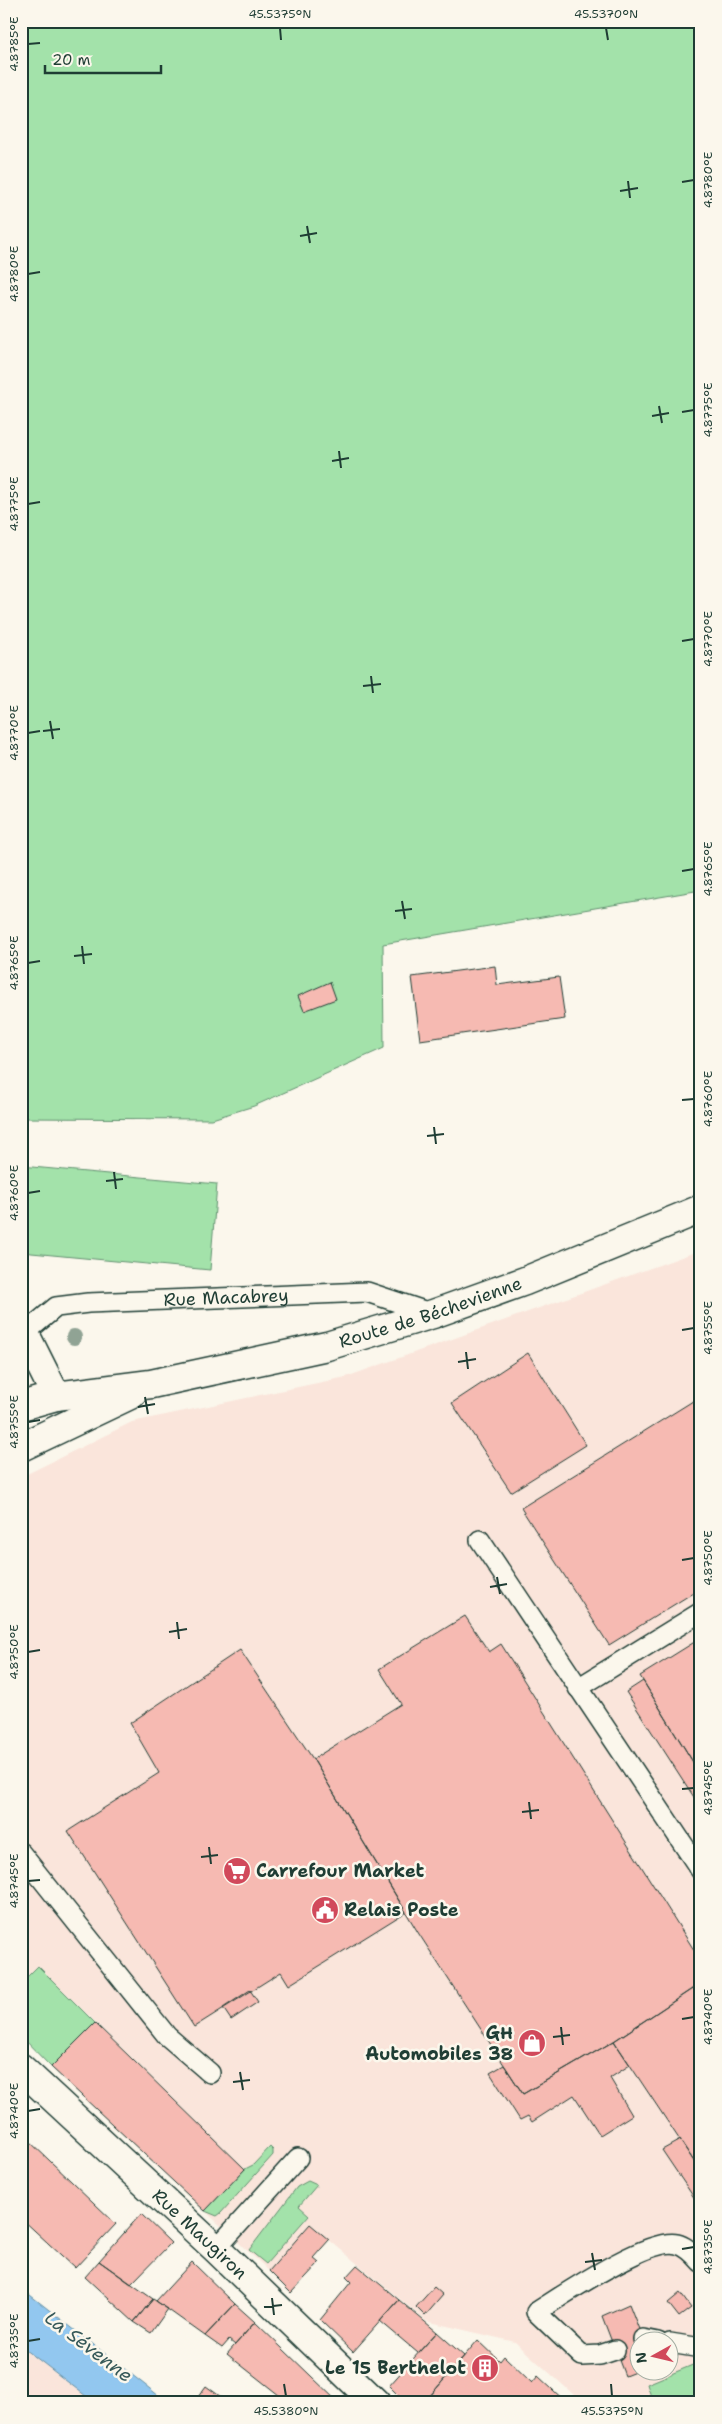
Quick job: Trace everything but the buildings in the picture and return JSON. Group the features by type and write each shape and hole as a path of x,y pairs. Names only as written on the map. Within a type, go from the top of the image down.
{"street":[{"name":"Route de Béchevienne","path":"21,1406 56,1396 151,1384 327,1346 433,1314 525,1281 701,1209"},
{"name":"Rue Macabrey","path":"23,1330 56,1396"},
{"name":"Route de Béchevienne","path":"21,1447 151,1384"},
{"name":"Rue Maugiron","path":"21,2068 376,2403"}],"lane":[{"name":"Rue Macabrey","path":"23,1330 56,1306 88,1302 367,1292 433,1314"},
{"path":"480,1540 701,1871"},
{"path":"578,1688 701,1612"},
{"path":"21,1853 167,2036 210,2072"},
{"path":"216,2250 298,2158"},
{"path":"615,2350 600,2355 582,2356 536,2312 592,2276 652,2247 676,2244 694,2254 701,2262"},
{"path":"680,2345 701,2348"}],"shaded area":[{"path":"701,1250 701,2403 583,2403 515,2342 426,2321 310,2224 269,2271 205,2211 245,2169 38,1966 21,1983 21,1477 132,1422 346,1377"},
{"path":"21,2346 95,2403 21,2403"}],"green space":[{"path":"21,21 701,21 701,890 383,944 384,1048 254,1106 212,1119 21,1118"},
{"path":"21,1166 217,1184 210,1270 21,1252"},
{"path":"38,1966 95,2023 51,2067 21,2036 21,1983"},
{"path":"270,2147 273,2150 273,2155 221,2213 217,2216 205,2211 245,2169 253,2165"},
{"path":"308,2181 317,2185 299,2206 309,2215 266,2264 249,2250 297,2187"},
{"path":"695,2364 701,2364 701,2386 695,2403 653,2403 647,2384 652,2382 680,2382 680,2370"}],"water":[{"name":"La Sévenne","path":"21,2288 168,2403 95,2403 21,2346"}],"place":[{"name":"Carrefour Market","path":"237,1871"},
{"name":"Relais Poste","path":"325,1910"},
{"name":"GH Automobiles 38","path":"532,2043"},
{"name":"Le 15 Berthelot","path":"485,2368"}]}
